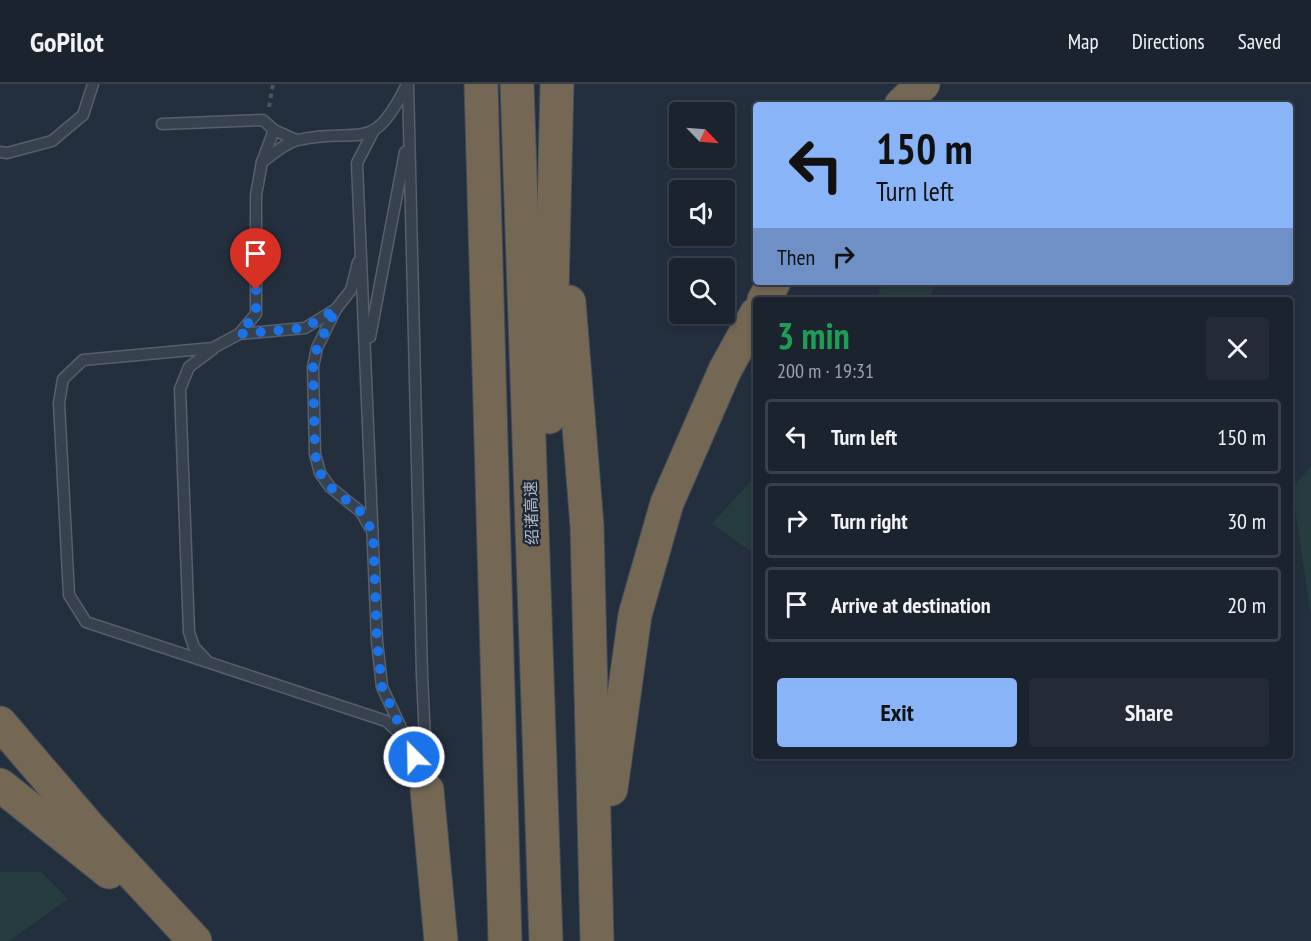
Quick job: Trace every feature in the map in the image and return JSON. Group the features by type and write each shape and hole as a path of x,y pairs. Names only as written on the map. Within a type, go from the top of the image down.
{"highway":[{"path":"481,84 505,941"},
{"name":"绍诸高速","path":"517,84 548,941"},
{"path":"898,102 913,84"},
{"path":"903,102 923,84"},
{"path":"548,941 549,357 555,100"},
{"path":"555,100 587,526 597,941"},
{"path":"604,941 612,770 635,615 667,503 725,370 753,319"},
{"path":"0,723 90,828 194,941"},
{"path":"0,786 194,941"},
{"path":"427,790 441,941"}],"lane":[{"path":"0,152 7,153 52,141 83,115 93,84"},
{"path":"407,84 427,790"},
{"path":"407,84 393,113 373,132 357,163 377,641 382,687 427,790"},
{"path":"162,124 263,120 274,130 296,140 359,136 373,132"},
{"path":"208,663 194,647 189,632 180,389 189,367 213,348 239,334 256,314 256,195 262,162 274,130"},
{"path":"366,355 409,131"},
{"path":"262,162 296,140"},
{"path":"361,253 351,290 336,309 317,348 313,367 315,454 320,473 330,487 361,512 373,532"},
{"path":"239,334 305,328 336,309"},
{"path":"213,348 83,360 63,379 58,403 69,595 86,622 386,721 407,740"}],"path":[{"path":"263,120 272,102 273,84"}],"green space":[{"path":"881,285 934,285 931,297 878,297"},
{"path":"1311,466 1311,614 1293,496 1293,488"},
{"path":"753,478 753,553 712,524"},
{"path":"0,872 41,872 68,899 9,941 0,941"}],"route":[{"path":"256,290 256,314 239,334 305,328 336,309 317,348 313,367 315,454 320,473 330,487 361,512 373,532 377,641 382,687 414,757"}]}
